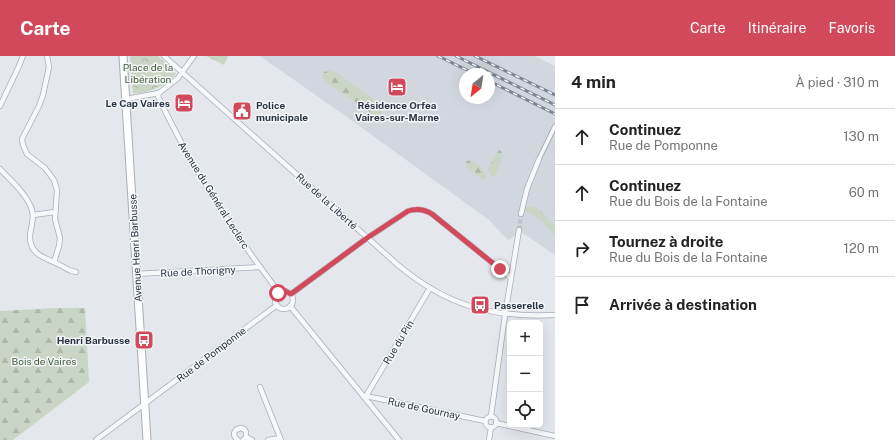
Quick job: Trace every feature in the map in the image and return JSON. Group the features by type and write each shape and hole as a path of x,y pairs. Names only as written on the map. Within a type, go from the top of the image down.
{"main road":[{"name":"Avenue Henri Barbusse","path":"123,56 147,440"}],"street":[{"path":"0,106 23,56"},
{"path":"47,56 49,67 44,95 22,139 27,154 45,168 54,180 58,196 55,212 60,238 54,262"},
{"name":"Rue de la Liberté","path":"164,56 408,274 430,288 467,306 505,315 555,315"},
{"path":"126,99 159,93 182,72 194,56"},
{"name":"Avenue du Général Leclerc","path":"159,93 158,96 178,137 203,180 260,267 279,292"},
{"path":"521,214 527,188 555,126"},
{"path":"0,169 26,197 32,209 33,215 30,237 32,246 40,256 61,265 68,271 76,272"},
{"path":"291,294 367,238 408,211 415,209 422,209 432,214 511,278"},
{"path":"33,215 55,212"},
{"path":"496,423 496,420 492,416 505,315 519,230"},
{"name":"Rue de Thorigny","path":"136,274 260,267"},
{"name":"Rue du Pin","path":"365,397 430,288"},
{"path":"285,291 291,294 293,302 290,306 282,308 277,305 276,299 279,292 285,291"},
{"name":"Rue de Pomponne","path":"96,440 277,305"},
{"path":"290,306 399,440"},
{"path":"260,387 280,439 268,440"},
{"name":"Rue de Gournay","path":"365,397 485,421"},
{"path":"490,428 486,426 485,421 487,418 492,416"},
{"path":"490,428 495,426 496,423"},
{"path":"496,423 555,436"},
{"path":"238,440 235,438 234,433 237,428 242,428 245,430 244,438 252,440"},
{"path":"489,440 490,428"}],"shaded area":[{"path":"260,56 534,56 555,66 555,255 517,229 515,235 509,240 489,220"}],"green space":[{"name":"Place de la Libération","path":"130,56 158,56 176,74 150,91 133,93"},
{"path":"206,56 228,56 224,65"},
{"path":"330,70 337,73 380,104 382,111 381,116 376,116 326,82 322,76 324,72"},
{"path":"499,150 503,156 495,176 492,178 488,169"},
{"path":"469,160 483,168 486,177 483,180 466,167 466,162"},
{"path":"527,206 531,206 539,210 546,216 555,226 555,236 542,221 526,211 525,209"},
{"name":"Bois de Vaires","path":"85,308 89,382 13,440 0,440 0,311"}],"tunnel":[{"path":"519,230 521,214"}],"railway":[{"path":"438,56 463,68"},
{"path":"456,56 555,105"},
{"path":"475,56 555,95"},
{"path":"495,84 555,114"}],"place":[{"name":"Résidence Orfea Vaires-sur-Marne","path":"397,87"},
{"name":"Le Cap Vaires","path":"184,103"},
{"name":"Police municipale","path":"242,111"},
{"name":"Passerelle","path":"480,305"},
{"name":"Henri Barbusse","path":"144,340"}],"route":[{"path":"278,293 287,291 291,294 367,238 408,211 415,209 422,209 432,214 500,269"}]}
